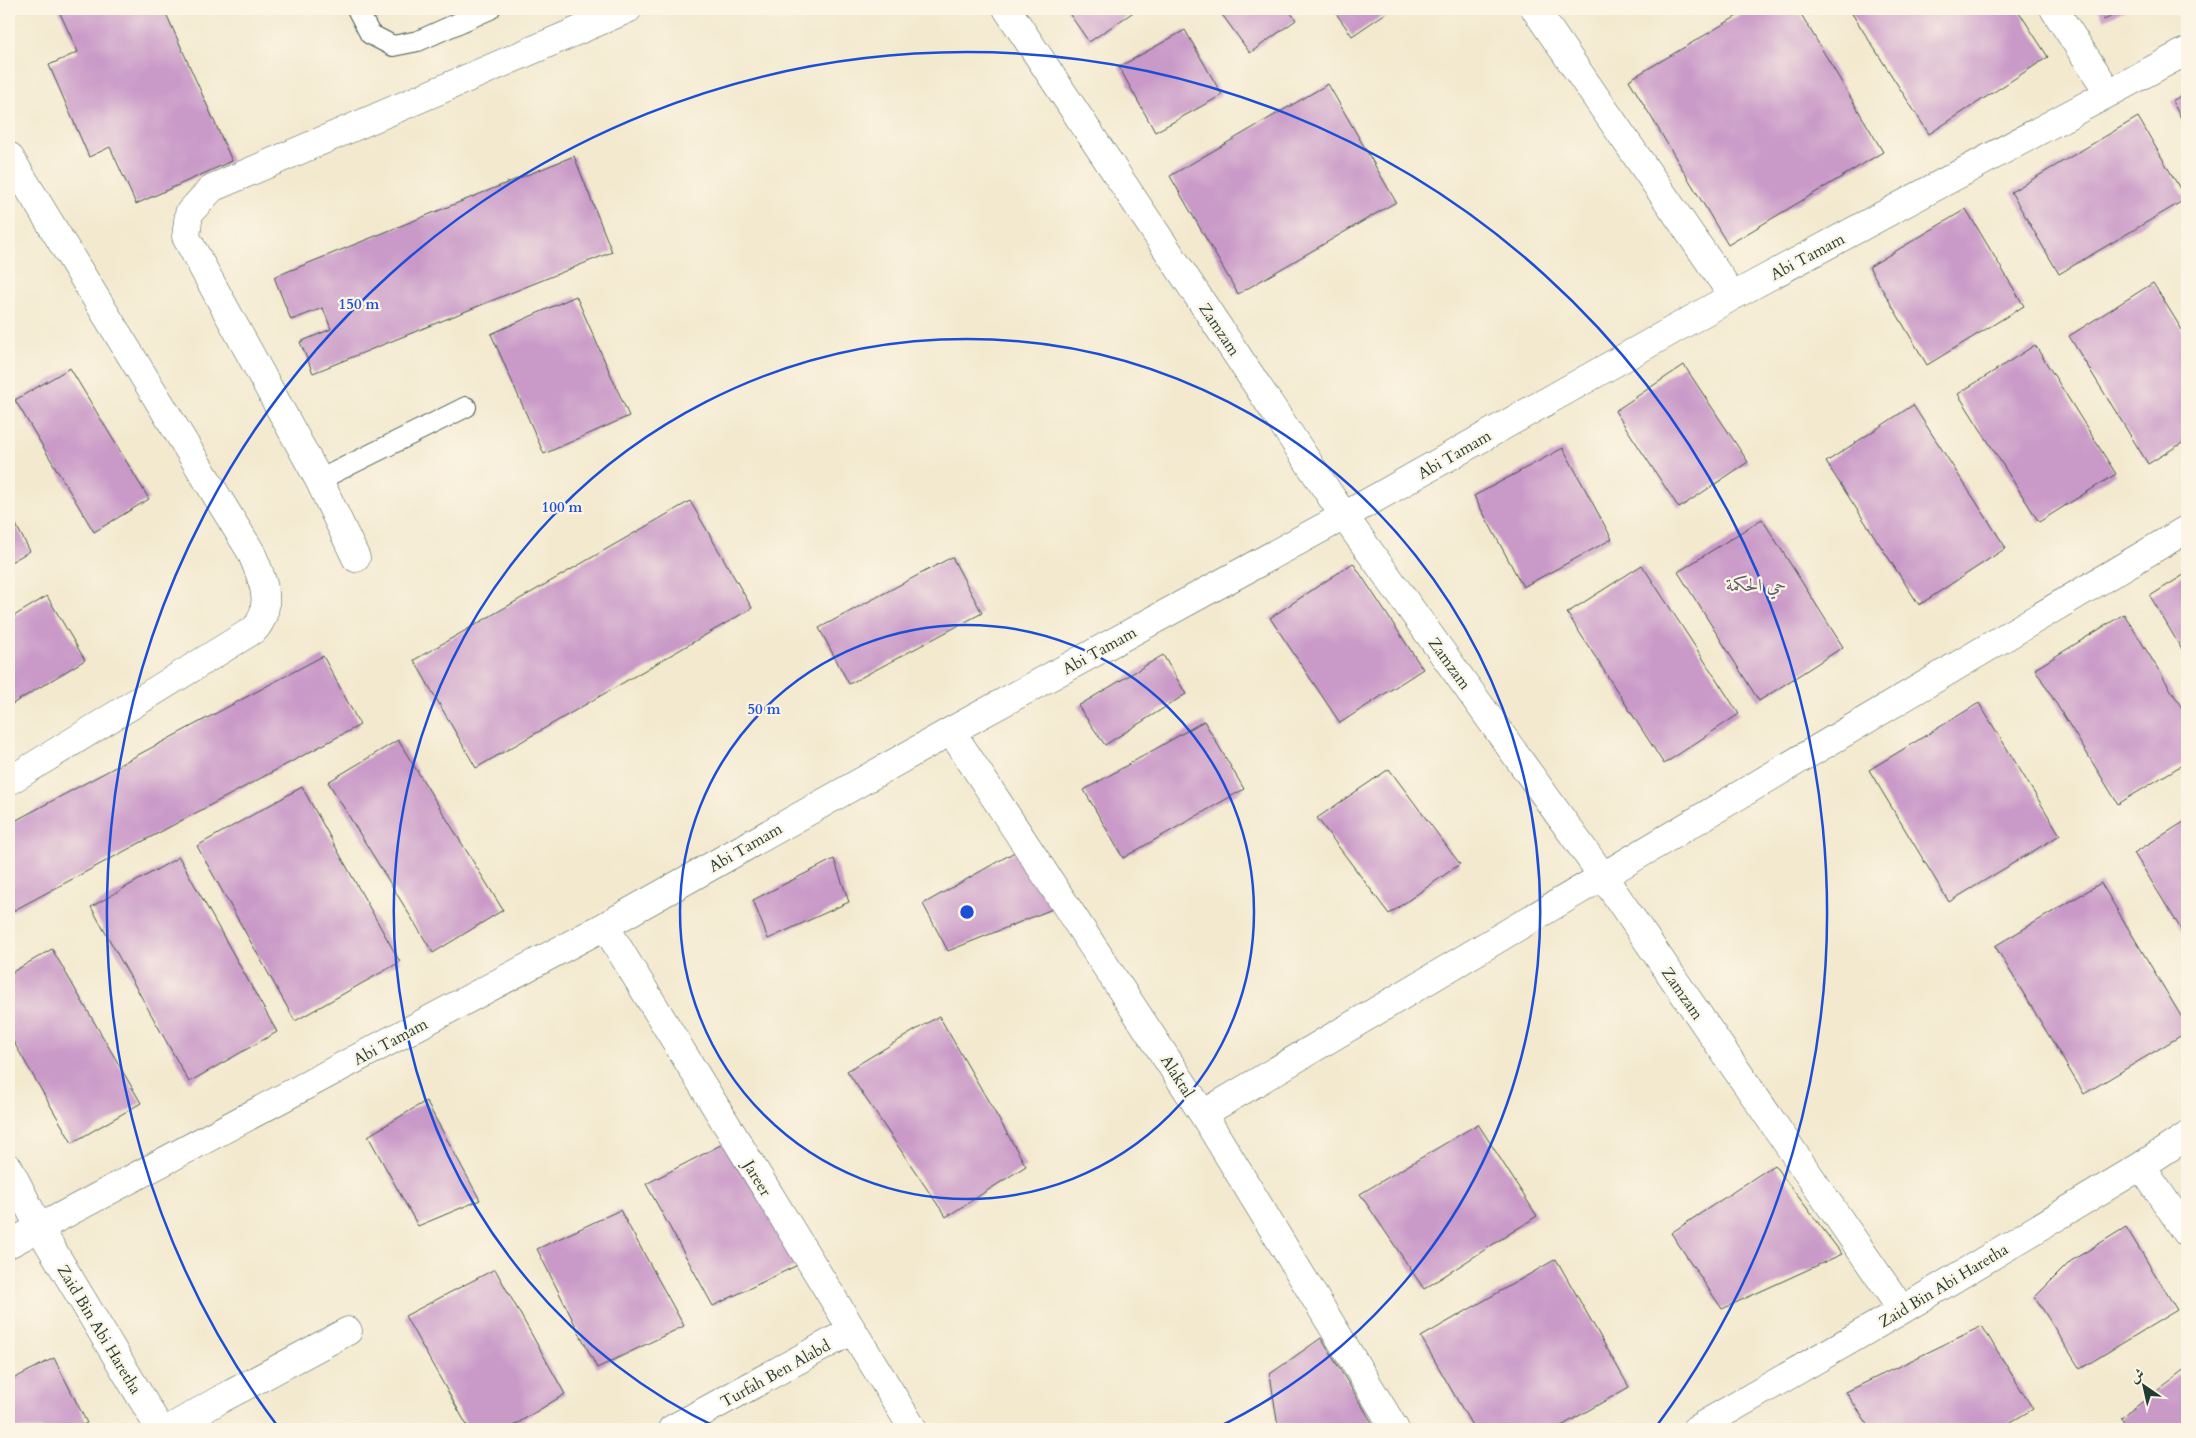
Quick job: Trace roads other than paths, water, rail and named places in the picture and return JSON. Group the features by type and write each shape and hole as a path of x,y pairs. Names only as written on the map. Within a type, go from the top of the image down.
{"street":[{"path":"356,558 319,480 186,237 189,213 212,188 628,9"},
{"name":"Zamzam","path":"1007,9 1344,516 1602,875 1902,1310"},
{"path":"1535,9 1733,296"},
{"path":"2054,9 2109,93"},
{"name":"Abi Tamam","path":"9,1244 605,926 951,730 1344,516 1733,296 2187,51"},
{"path":"9,156 251,552 264,585 266,606 261,622 255,629 9,781"},
{"path":"1203,1114 1602,875 2187,529"},
{"name":"Alaktal","path":"951,730 1203,1114 1395,1429"},
{"name":"Jareer","path":"605,926 851,1331 913,1429"},
{"name":"Zaid Bin Abi Haretha","path":"1705,1427 2141,1166 2187,1136"},
{"path":"2141,1166 2187,1233"},
{"name":"Zaid Bin Abi Haretha","path":"9,1168 40,1229 160,1429"},
{"path":"169,1429 348,1331"},
{"name":"Turfah Ben Alabd","path":"672,1429 851,1331"}],"lane":[{"path":"358,9 370,34 393,46 418,41 490,9"},
{"path":"319,480 466,407"}],"district":[{"name":"حي الحكمة","path":"1756,585"}]}
